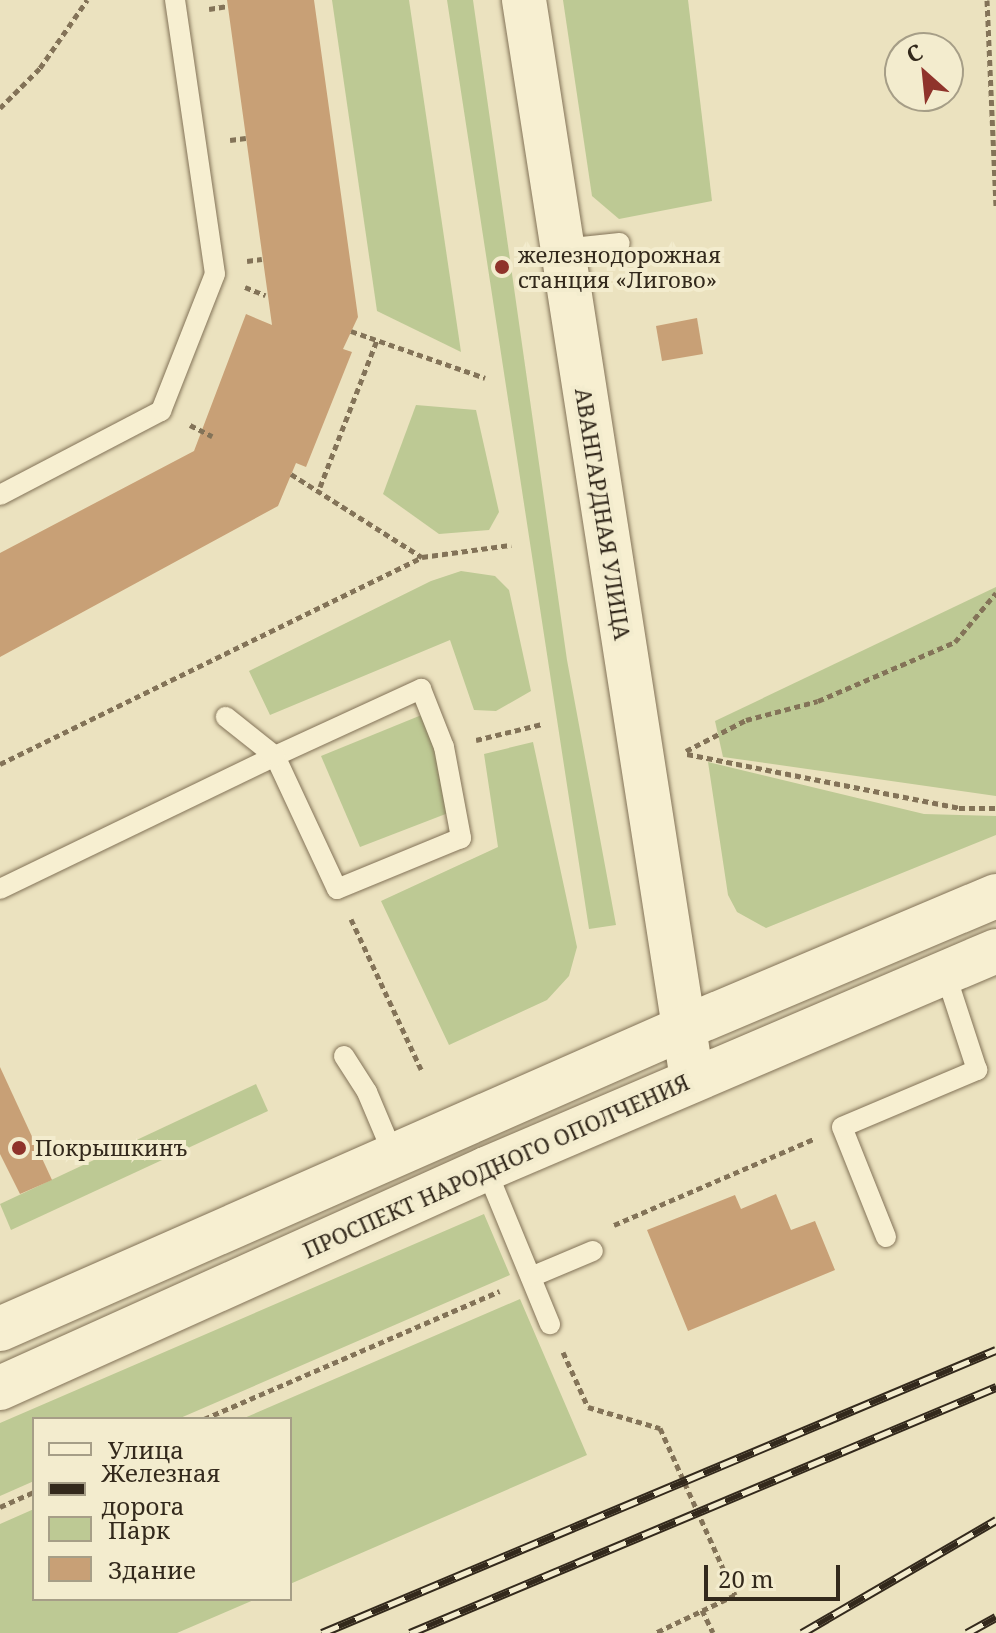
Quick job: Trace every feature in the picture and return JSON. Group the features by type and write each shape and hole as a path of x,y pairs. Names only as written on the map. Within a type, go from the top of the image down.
{"main road":[{"name":"АВАНГАРДНАЯ УЛИЦА","path":"524,0 681,1029 692,1079"},
{"path":"0,1329 681,1029 996,896"},
{"name":"ПРОСПЕКТ НАРОДНОГО ОПОЛЧЕНИЯ","path":"0,1388 486,1169 996,951"}],"lane":[{"path":"0,495 161,411 215,274 175,0"},
{"path":"563,249 620,243"},
{"path":"0,889 275,756 421,689 444,747 461,838 337,889 275,756 226,717"},
{"path":"886,1237 842,1127 977,1070 945,972"},
{"path":"344,1056 367,1092 394,1156"},
{"path":"486,1169 550,1324"},
{"path":"531,1277 593,1251"}],"path":[{"path":"0,108 40,68 87,0"},
{"path":"987,0 996,209"},
{"path":"351,331 485,378"},
{"path":"320,487 377,340"},
{"path":"291,474 320,487 422,557"},
{"path":"0,764 422,557 511,545"},
{"path":"996,593 955,642 818,701 746,720 682,753 959,808 996,808"},
{"path":"444,747 542,724"},
{"path":"337,889 421,1069"},
{"path":"593,1251 610,1227 842,1127"},
{"path":"209,1417 531,1277"},
{"path":"550,1324 588,1407 660,1428 735,1595 655,1633"},
{"path":"0,1507 32,1493"},
{"path":"702,1610 713,1633"}],"green space":[{"path":"332,0 409,0 461,352 377,311"},
{"path":"447,0 473,0 567,660 616,925 589,929"},
{"path":"563,0 688,0 712,201 619,219 592,196"},
{"path":"416,405 476,410 499,512 489,530 439,534 383,494"},
{"path":"461,571 495,576 509,590 531,691 496,711 474,710 450,640 270,715 249,671 431,581"},
{"path":"996,587 996,796 723,757 715,721"},
{"path":"424,714 456,810 360,847 321,756"},
{"path":"533,742 577,947 569,976 547,1000 449,1045 381,901 498,847 484,754"},
{"path":"708,762 924,814 996,816 996,835 766,928 737,912 728,895"},
{"path":"256,1084 268,1111 11,1230 0,1204"},
{"path":"484,1214 510,1275 183,1417 32,1417 32,1482 0,1496 0,1423"},
{"path":"520,1299 587,1455 292,1583 292,1417 247,1417"},
{"path":"32,1510 32,1601 251,1601 177,1633 0,1633 0,1524"}],"building":[{"path":"227,0 314,0 358,317 343,349 352,352 306,467 296,463 278,506 0,657 0,553 194,451 246,314 272,325"},
{"path":"697,318 703,354 662,361 656,326"},
{"path":"0,1067 52,1180 20,1194 0,1154"},
{"path":"776,1194 791,1230 815,1221 835,1270 688,1331 647,1230 735,1195 741,1209"}],"railway":[{"path":"322,1633 996,1350"},
{"path":"410,1633 996,1387"},
{"path":"802,1633 996,1520"},
{"path":"967,1633 996,1617"}],"place":[{"name":"железнодорожная станция «Лигово»","path":"502,267"},
{"name":"Покрышкинъ","path":"19,1148"}]}
